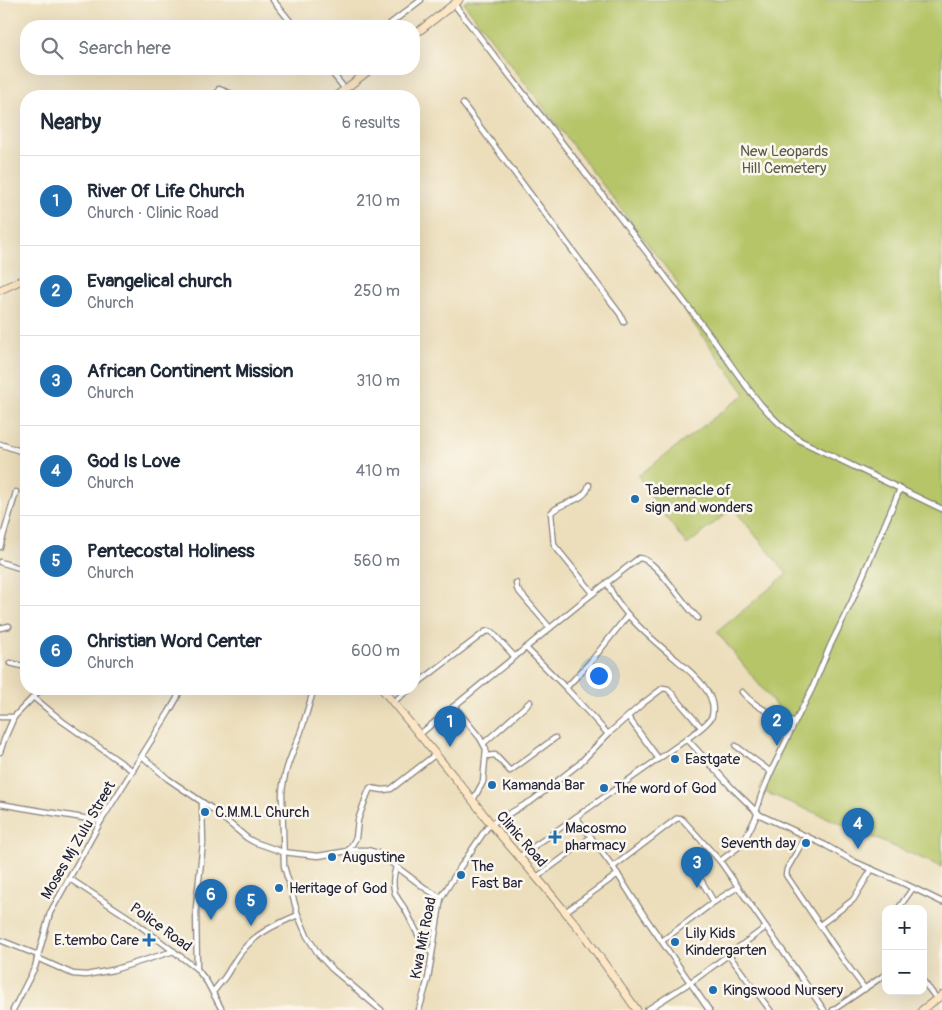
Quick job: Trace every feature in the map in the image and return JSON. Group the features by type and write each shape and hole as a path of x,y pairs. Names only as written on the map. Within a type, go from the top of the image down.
{"street":[{"path":"273,0 289,20"},
{"path":"395,20 421,0"},
{"path":"420,30 456,2 656,264 750,391 770,415 787,431 801,441 942,509"},
{"path":"334,75 345,89 363,75"},
{"path":"219,88 224,90"},
{"path":"463,104 620,314 624,322"},
{"path":"0,290 20,281"},
{"path":"0,444 20,451"},
{"path":"589,485 586,492 568,504 553,510 551,513 554,544 593,593"},
{"path":"720,861 744,841 757,812 761,796 771,772 812,689 900,489"},
{"path":"0,547 16,492"},
{"path":"420,734 593,593 639,558 644,558 655,568 698,618"},
{"path":"0,562 20,568"},
{"path":"519,857 687,739 711,718 713,709 708,692 694,675 628,615 615,600 607,582"},
{"path":"516,583 517,589 550,628"},
{"path":"566,688 592,660 628,615"},
{"path":"0,628 9,626"},
{"path":"420,681 485,632 492,632 514,657"},
{"path":"526,648 608,734"},
{"path":"10,663 20,666"},
{"path":"491,824 533,800 579,764 608,734 628,717 653,696 666,688 701,727"},
{"path":"742,692 751,703 795,722"},
{"name":"Moses Mj Zulu Street","path":"13,1010 38,957 50,913 101,821 178,695"},
{"path":"312,695 282,785 283,852 286,873 298,915 307,936 319,954 339,976 381,1010"},
{"name":"Clinic Road","path":"387,695 587,939 637,1010"},
{"path":"393,702 402,695"},
{"path":"0,752 14,717 33,697 62,721 132,771"},
{"path":"484,743 530,702"},
{"path":"454,706 484,743 486,749 483,782 473,800"},
{"path":"0,717 14,717"},
{"path":"628,717 658,758"},
{"path":"486,756 496,755 510,771 554,738"},
{"path":"687,739 721,777 757,812 825,845 855,862 942,902"},
{"path":"736,746 771,772"},
{"path":"348,851 356,838 358,820 370,788 391,789 436,754"},
{"path":"142,756 247,838 283,852 318,856 348,851 373,851 442,898"},
{"path":"197,969 196,907 202,843 202,803"},
{"path":"0,804 101,821"},
{"path":"576,817 618,874 709,1010"},
{"path":"613,867 676,819 680,818 686,822 720,861 824,1010"},
{"name":"Kwa Mit Road","path":"419,1010 428,979 442,898 459,869 491,824"},
{"path":"806,836 787,869 788,878 864,989"},
{"path":"537,877 591,837"},
{"path":"396,866 393,877 395,893 425,947 432,953"},
{"path":"820,925 853,900 872,869"},
{"path":"565,912 618,874"},
{"path":"698,875 714,902"},
{"name":"Police Road","path":"70,879 131,919 197,969 207,982 222,1010"},
{"path":"662,941 714,902 738,887"},
{"path":"901,905 913,888"},
{"path":"213,992 238,956 254,938 270,927 298,915"},
{"path":"647,1010 691,982 766,927"},
{"path":"0,940 73,974 86,975 113,970 174,951"},
{"path":"728,954 770,1010"},
{"path":"833,1010 882,977"},
{"path":"922,1010 939,997 927,985"}],"green space":[{"name":"New Leopards Hill Cemetery","path":"468,0 942,0 942,867 760,790 789,722 717,632 787,574 733,508 687,545 638,476 745,394 671,293 679,285 464,3"}],"place":[{"name":"Tabernacle of sign and wonders","path":"635,499"},
{"name":"Evangelical church","path":"777,746"},
{"name":"River Of Life Church","path":"450,747"},
{"name":"Eastgate","path":"675,759"},
{"name":"Kamanda Bar","path":"492,785"},
{"name":"The word of God","path":"604,788"},
{"name":"C.M.M.L Church","path":"205,812"},
{"name":"Macosmo pharmacy","path":"555,837"},
{"name":"Seventh day","path":"806,843"},
{"name":"God Is Love","path":"858,849"},
{"name":"Augustine","path":"332,857"},
{"name":"The Fast Bar","path":"461,875"},
{"name":"Heritage of God","path":"279,888"},
{"name":"African Continent Mission","path":"697,888"},
{"name":"Christian Word Center","path":"211,920"},
{"name":"Pentecostal Holiness","path":"251,926"},
{"name":"E.tembo Care","path":"149,940"},
{"name":"Lily Kids Kindergarten","path":"675,942"},
{"name":"Kingswood Nursery","path":"713,990"}]}
